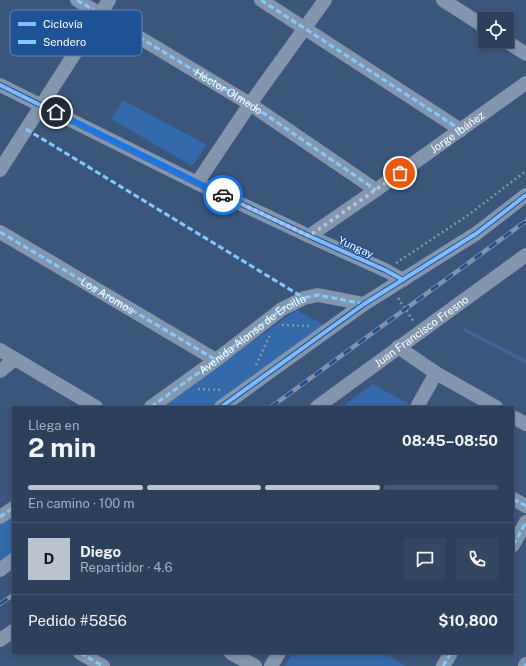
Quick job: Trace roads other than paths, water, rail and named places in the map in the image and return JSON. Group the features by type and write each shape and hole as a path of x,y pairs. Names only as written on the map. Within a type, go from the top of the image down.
{"street":[{"name":"Héctor Olmedo","path":"77,0 93,10"},
{"path":"103,10 109,0"},
{"path":"261,0 461,130"},
{"path":"197,183 250,104 325,0"},
{"path":"444,0 478,22"},
{"name":"Héctor Olmedo","path":"142,39 250,104 376,190"},
{"path":"514,46 526,54"},
{"path":"0,170 73,56"},
{"name":"Jorge Ibáñez","path":"309,236 526,83"},
{"name":"Yungay","path":"0,85 197,183 385,270 397,284"},
{"path":"222,406 364,304 477,233 526,195"},
{"name":"Los Aromos","path":"0,232 216,360"},
{"name":"Juan Francisco Fresno","path":"318,406 526,255"},
{"name":"Avenida Alonso de Ercilla","path":"152,406 216,360 282,309 304,298 318,295 364,304"},
{"path":"398,347 436,373 494,406"},
{"path":"0,350 94,406"},
{"path":"0,371 15,359"},
{"path":"418,406 436,373"},
{"path":"514,418 526,424"},
{"path":"514,500 526,506"},
{"path":"0,517 12,509"},
{"path":"514,543 526,522"},
{"path":"0,570 12,561"},
{"path":"0,640 12,632"},
{"path":"82,654 103,666"},
{"path":"233,654 255,666"},
{"path":"271,666 278,654"},
{"path":"443,666 450,654"}],"waterway":[{"path":"465,330 526,362"}],"railway":[{"path":"272,406 526,221"},
{"path":"0,604 12,596"}]}
